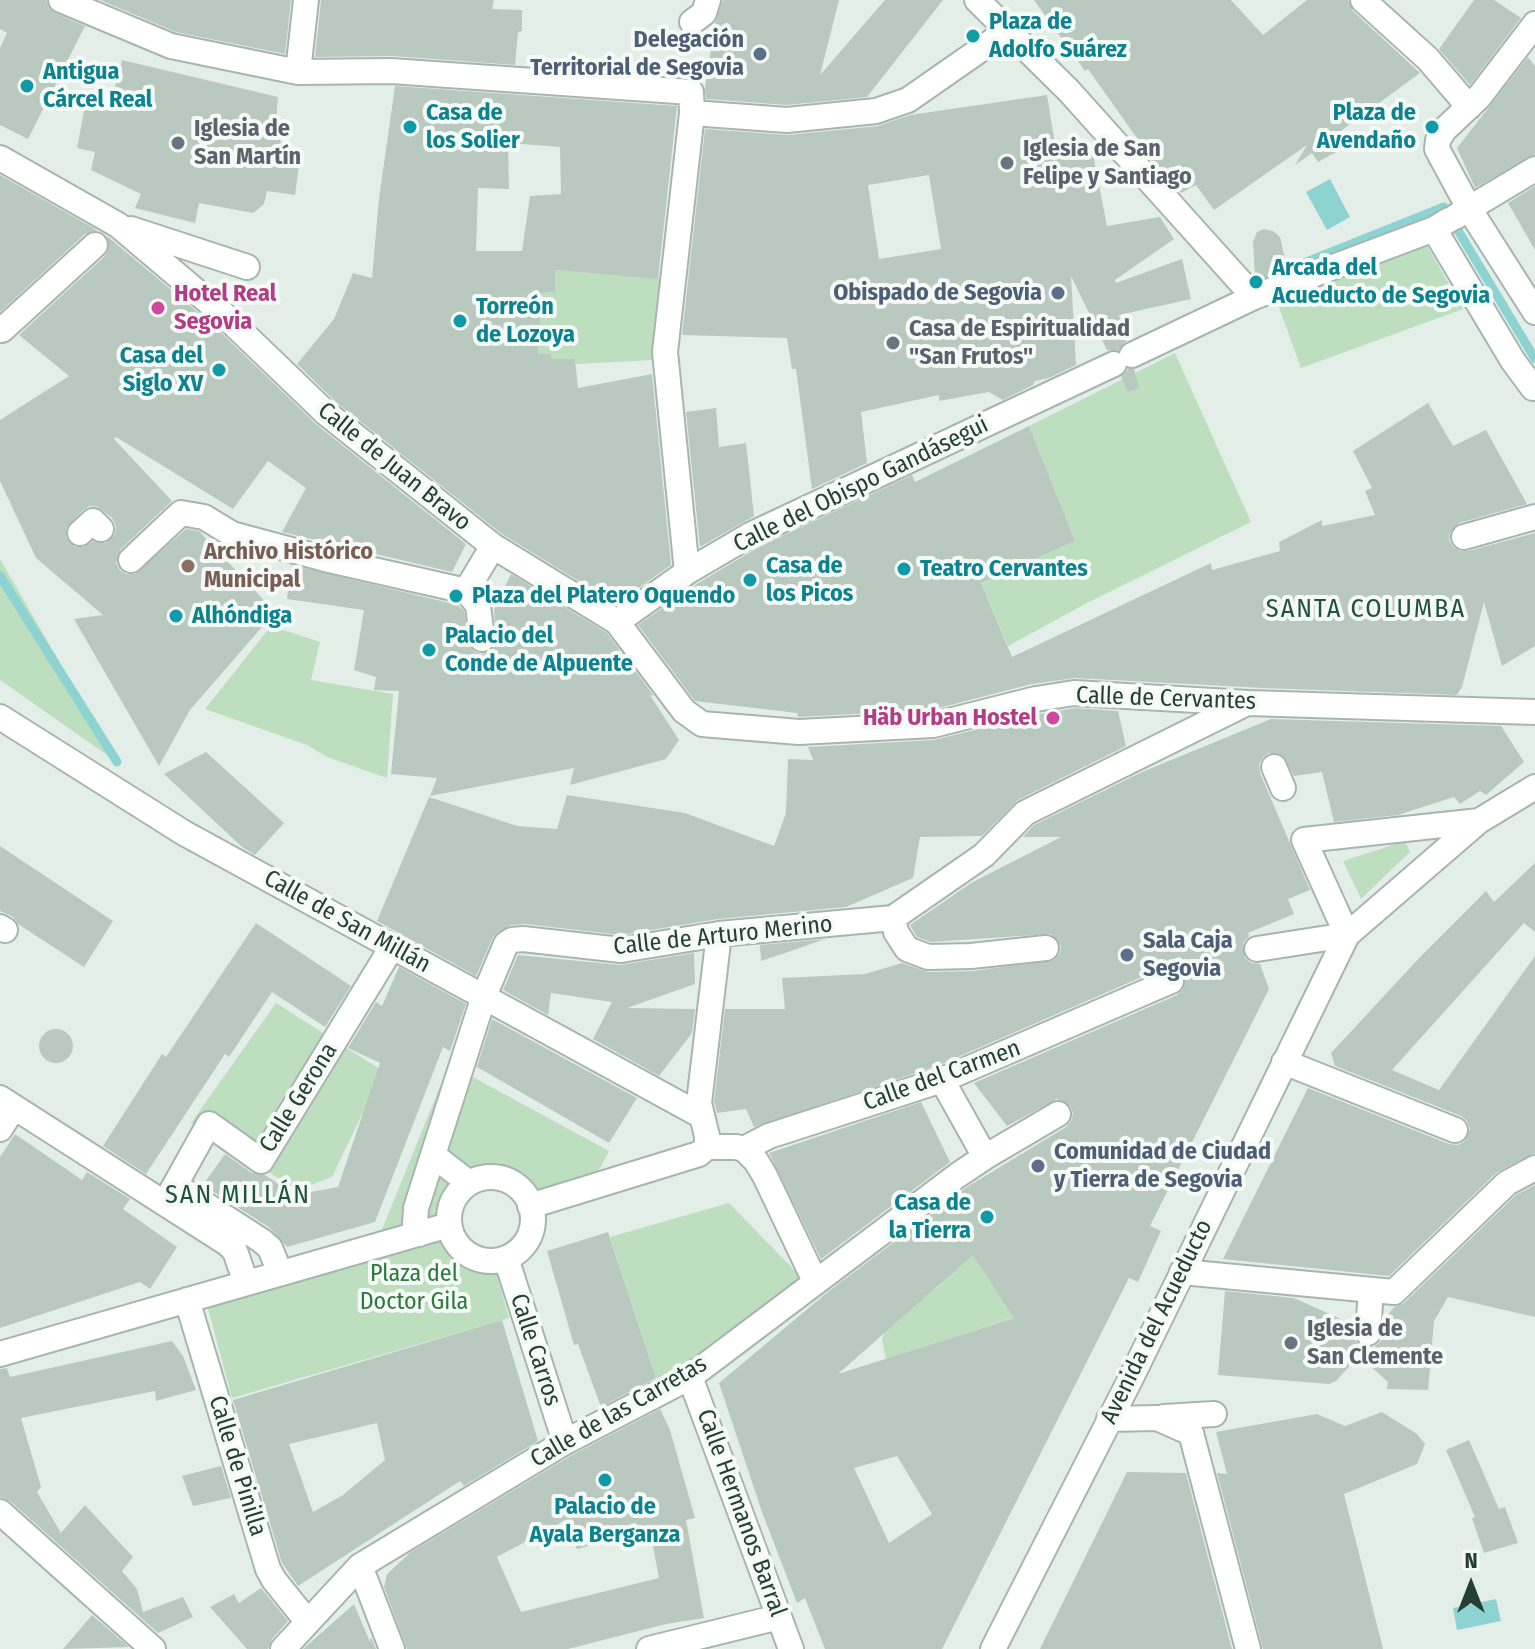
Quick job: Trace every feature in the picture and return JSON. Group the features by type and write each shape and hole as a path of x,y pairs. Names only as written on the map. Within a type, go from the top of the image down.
{"street":[{"path":"61,0 171,46 298,72 391,71 691,92 692,113 665,352 687,572"},
{"path":"298,72 306,0"},
{"path":"692,22 704,13 708,0"},
{"path":"977,0 1069,91 1254,297"},
{"path":"1363,0 1474,102"},
{"path":"1535,24 1474,102 1444,130 1437,149 1452,219 1513,361 1533,388 1535,386"},
{"path":"692,113 787,120 876,111 908,100 1007,31"},
{"name":"Calle de Juan Bravo","path":"0,158 223,314 326,413 493,546 617,622 694,721 711,726 799,732"},
{"name":"Calle del Obispo Gandásegui","path":"617,622 687,572 750,535 1254,297 1452,219 1535,169"},
{"path":"1452,219 1535,312"},
{"path":"2,330 108,234 247,267"},
{"path":"131,560 181,513 204,517 232,534 373,571 466,591 478,605 482,639"},
{"path":"1464,537 1535,517"},
{"path":"466,591 493,546"},
{"name":"Calle de Cervantes","path":"799,732 933,725 1036,699 1074,693 1248,703 1535,712"},
{"name":"Calle de Arturo Merino","path":"419,1234 415,1224 416,1208 484,996 506,944 512,940 621,950 719,934 893,918 984,855 1019,817 1248,703"},
{"name":"Calle de San Millán","path":"0,717 184,833 700,1115"},
{"name":"Avenida del Acueducto","path":"993,1649 1347,935 1479,821 1535,787"},
{"name":"Avenida del Acueducto","path":"1347,935 1304,840 1479,821"},
{"path":"893,918 896,932 907,949 928,957 1046,948"},
{"path":"530,1206 699,1154 707,1147 699,1103 719,934"},
{"path":"1257,949 1347,935"},
{"name":"Calle Gerona","path":"170,1194 209,1124 261,1161 392,947"},
{"name":"Calle del Carmen","path":"707,1147 744,1149 769,1136 942,1080 1171,981"},
{"path":"1284,1062 1455,1130"},
{"path":"942,1080 985,1157"},
{"path":"0,1129 7,1103 170,1194 262,1241 270,1248 280,1273"},
{"name":"Calle de las Carretas","path":"283,1649 360,1566 565,1442 690,1377 958,1175 1058,1114"},
{"path":"744,1149 765,1176 815,1281"},
{"path":"433,1155 469,1183"},
{"path":"1368,1333 1383,1291 1507,1183 1535,1168"},
{"path":"481,1179 505,1180 525,1195 530,1206 533,1219 525,1243 506,1258 494,1261 469,1255 452,1237 449,1225 453,1201 469,1183 481,1179"},
{"path":"170,1194 235,1251 246,1283"},
{"path":"0,1354 449,1225"},
{"name":"Calle Carros","path":"506,1258 565,1442"},
{"path":"1182,1272 1383,1291"},
{"name":"Calle de Pinilla","path":"187,1300 268,1569 307,1621"},
{"name":"Calle Hermanos Barral","path":"690,1377 791,1649"},
{"path":"1109,1419 1214,1414"},
{"path":"1157,1418 1191,1433 1248,1649"},
{"path":"0,1512 153,1649"},
{"path":"360,1566 392,1649"},
{"path":"649,1649 779,1617"}],"green space":[{"path":"1425,242 1463,309 1301,368 1275,296"},
{"path":"555,270 664,279 653,360 576,364 575,359 551,359 550,354 538,354 542,293 555,292"},
{"path":"1175,353 1251,522 1008,646 981,583 1075,541 1029,426"},
{"path":"0,559 117,762 0,680"},
{"path":"271,626 320,642 311,680 393,694 387,778 327,757 307,745 205,709"},
{"path":"1405,841 1410,852 1361,899 1343,861"},
{"path":"276,1003 383,1071 332,1177 297,1190 191,1123"},
{"name":"Plaza del Doctor Gila","path":"449,1064 609,1151 596,1176 536,1194 527,1182 508,1172 481,1168 455,1181 441,1202 439,1217 444,1243 460,1261 477,1269 496,1272 509,1318 232,1398 207,1305 370,1259"},
{"path":"729,1203 802,1278 658,1384 610,1237"},
{"path":"967,1246 1031,1312 886,1359 882,1340 885,1331 942,1283 934,1270"}],"water":[{"path":"1330,179 1350,217 1327,230 1306,192"},
{"path":"1496,1599 1501,1621 1457,1630 1453,1608"}],"building":[{"name":"Antigua Cárcel Real","path":"0,0 46,0 55,13 85,26 28,139 0,125 0,48 7,33 0,29"},
{"path":"100,0 291,0 285,54 176,32"},
{"path":"321,0 494,0 492,9 522,10 522,31 518,32 515,65 392,56 315,57"},
{"name":"Delegación Territorial de Segovia","path":"723,0 839,0 820,75 885,0 943,0 867,97 787,105 706,99 715,23"},
{"path":"1034,0 1231,0 1263,35 1307,0 1348,0 1353,11 1420,73 1330,139 1338,151 1318,162 1312,153 1295,165 1307,145 1214,210 1196,185 1181,193 1143,151 1088,69 1085,71"},
{"path":"1474,0 1494,0 1521,18 1470,85 1439,49"},
{"path":"1528,57 1535,66 1535,154 1475,188 1457,148"},
{"name":"Iglesia de San Martín","path":"122,60 278,97 275,131 285,149 301,150 295,195 267,191 264,204 253,213 199,203 195,223 135,208 141,194 91,170 95,152 77,148 86,101 110,106"},
{"path":"395,86 677,106 658,279 555,270 555,292 542,293 538,354 551,354 551,359 575,359 578,388 652,374 671,565 616,604 502,534 336,402 297,364 334,319 353,273 372,278 379,198","holes":["508,143 560,147 561,194 530,196 522,251 476,251 478,188 509,189"]},
{"name":"Obispado de Segovia","path":"1047,95 1057,156 1092,149 1107,226 1160,217 1174,239 1115,280 1116,283 1182,259 1191,299 1119,315 1126,341 1118,350 1107,350 1071,276 1076,365 1035,381 1033,385 1003,400 989,392 939,401 939,395 861,412 867,463 812,489 796,369 792,369 787,338 682,335 705,129 788,135 878,126 910,115","holes":["929,175 941,249 879,259 868,185"]},
{"path":"0,175 97,230 85,234 0,312"},
{"path":"1535,186 1535,250 1508,203"},
{"path":"1264,229 1280,237 1287,268 1258,279 1255,276 1253,242 1257,232"},
{"path":"107,236 213,325 317,425 466,544 452,572 282,532 306,488 268,461 233,509 116,437 114,439 172,501 120,550 116,563 120,570 135,574 186,529 199,531 275,612 190,710 159,766 74,619 103,615 36,558 0,481 0,420 69,376 19,335 109,249","holes":["90,506 98,507 112,518 116,526 115,534 106,543 93,541 84,547 75,547 66,537 66,528 83,510"]},
{"path":"1128,369 1134,369 1139,388 1128,392 1121,377"},
{"path":"1428,403 1453,446 1486,430 1527,504 1459,523 1450,533 1449,540 1453,547 1468,551 1535,533 1535,646 1502,666 1484,602 1462,687 1457,695 1075,678 1032,684 931,710 798,717 797,713 695,701 638,625 695,585 757,548 912,475 915,482 1029,426 1075,541 981,583 1012,657 1211,563 1212,570 1280,551 1279,542 1322,520 1322,526 1375,515 1365,491 1372,488 1353,451"},
{"path":"716,408 719,447 746,443 754,516 700,547 686,412"},
{"path":"291,565 458,605 464,611 470,647 483,654 496,644 494,610 511,574 607,633 654,696 650,695 679,740 666,759 570,785 574,768 430,796 437,778 391,774 399,691 374,690 376,677 354,670 364,610 287,599"},
{"path":"1075,708 1118,711 1126,746 1018,800 982,836 920,837 913,878 846,907 718,919 621,935 511,925 493,937 476,976 377,921 429,797 517,826 557,829 567,795 685,813 774,846 786,813 788,759 813,760 808,747 934,740"},
{"path":"1271,719 1501,726 1524,762 1486,795 1480,791 1460,804 1454,797 1398,815 1334,822 1322,772 1294,776 1282,755 1269,753 1263,757 1259,764 1260,773 1310,890 1288,899 1294,914 1248,933 1243,943 1245,958 1251,963 1260,964 1269,989 1150,1226 1161,1231 1138,1282 1129,1278 942,1649 825,1649 805,1598 797,1603 762,1512 719,1383 829,1291 967,1187 1071,1121 1073,1113 1070,1106 1057,1099 1007,1126 974,1083 1177,995 1183,989 1185,976 1179,969 1165,967 937,1066 754,1127 746,1109 717,1113 714,1102 725,1009 785,1009 782,978 865,974 902,963 928,972 973,971 1054,960 1061,946 1051,934 931,942 917,937 910,925 971,883 1061,837 1023,837 1034,825 1142,772","holes":["973,1255 1014,1318 838,1374","897,1456 932,1514 889,1543 854,1468"]},
{"path":"206,752 284,823 255,855 242,847 164,774"},
{"path":"0,846 113,921 84,967 0,911"},
{"path":"1535,863 1535,932 1524,923 1392,1070 1439,1090 1535,956 1535,1153 1497,1172 1389,1276 1223,1259 1308,1088 1449,1144 1458,1145 1465,1141 1470,1129 1461,1116 1335,1066 1331,1053 1486,891 1494,902"},
{"path":"256,923 351,986 325,1027 272,992 229,1057 225,1054 146,1174 103,1146 162,1054 166,1057"},
{"path":"825,939 794,950 761,961 760,945"},
{"path":"694,953 695,984 627,1008 695,1009 692,1033 659,1076 593,1039 612,1002 551,993 548,1015 503,990 518,955 620,965"},
{"path":"399,967 466,1004 450,1051 443,1047 375,1222 287,1247 270,1228 203,1185 225,1154 252,1173 265,1175 295,1195 338,1187 380,1063 348,1048 376,1002 382,1006"},
{"path":"492,1019 637,1098 609,1143 477,1067"},
{"path":"56,1029 68,1034 73,1046 68,1058 56,1063 44,1058 39,1046 44,1034"},
{"path":"921,1102 950,1162 821,1259 769,1153"},
{"path":"15,1134 82,1180 87,1172 130,1199 123,1209 177,1247 150,1289 140,1282 0,1328 0,1157"},
{"path":"1535,1185 1535,1317 1448,1297 1434,1321 1428,1390 1387,1389 1388,1382 1359,1356 1336,1381 1329,1384 1218,1375 1225,1291 1294,1298 1354,1325 1354,1339 1359,1345 1374,1347 1381,1341 1384,1320 1394,1307 1404,1303 1516,1195"},
{"path":"608,1232 656,1378 601,1407 578,1344 574,1345 547,1251"},
{"path":"502,1320 538,1441 464,1486 460,1481 298,1586 282,1563 233,1400","holes":["377,1423 385,1460 343,1495 313,1512 289,1444"]},
{"path":"172,1341 183,1356 196,1390 156,1401 155,1391 21,1418 41,1487 37,1492 61,1533 85,1505 133,1557 122,1571 137,1589 143,1612 183,1597 193,1617 158,1633 10,1501 0,1497 0,1369 7,1368 10,1377"},
{"path":"660,1409 670,1430 695,1518 686,1520 704,1618 666,1624 568,1649 407,1649 384,1587 387,1574 411,1552 572,1455","holes":["564,1521 577,1549 650,1530 659,1578 521,1612 497,1557"]},
{"path":"1382,1412 1417,1434 1425,1444 1417,1464 1344,1494 1383,1649 1263,1649 1217,1473 1227,1474 1216,1432 1317,1414 1345,1426"},
{"path":"1469,1440 1499,1509 1505,1507 1518,1543 1484,1553 1472,1518 1475,1517 1446,1450"},
{"path":"221,1466 231,1498 193,1506 182,1476"},
{"path":"1127,1472 1186,1473 1232,1649 1040,1649"},
{"path":"261,1588 288,1621 272,1639 268,1649 247,1649 210,1607 234,1594 239,1603"},
{"path":"354,1604 376,1649 303,1649"},
{"path":"92,1615 129,1647 63,1649"}],"waterway":[{"path":"1250,277 1254,283 1444,207 1535,359"},
{"path":"0,576 117,762"}],"place":[{"name":"Plaza de Adolfo Suárez","path":"973,36"},
{"name":"Delegación Territorial de Segovia","path":"760,54"},
{"name":"Antigua Cárcel Real","path":"27,86"},
{"name":"Casa de los Solier","path":"410,127"},
{"name":"Plaza de Avendaño","path":"1432,127"},
{"name":"Iglesia de San Martín","path":"178,143"},
{"name":"Iglesia de San Felipe y Santiago","path":"1007,163"},
{"name":"Arcada del Acueducto de Segovia","path":"1256,282"},
{"name":"Obispado de Segovia","path":"1058,293"},
{"name":"Hotel Real Segovia","path":"158,308"},
{"name":"Torreón de Lozoya","path":"460,321"},
{"name":"Casa de Espiritualidad \"San Frutos\"","path":"893,343"},
{"name":"Casa del Siglo XV","path":"219,370"},
{"name":"Archivo Histórico Municipal","path":"188,566"},
{"name":"Teatro Cervantes","path":"904,569"},
{"name":"Casa de los Picos","path":"750,580"},
{"name":"Plaza del Platero Oquendo","path":"456,596"},
{"name":"Alhóndiga","path":"176,616"},
{"name":"Palacio del Conde de Alpuente","path":"429,650"},
{"name":"Häb Urban Hostel","path":"1053,718"},
{"name":"Sala Caja Segovia","path":"1127,955"},
{"name":"Comunidad de Ciudad y Tierra de Segovia","path":"1038,1166"},
{"name":"Casa de la Tierra","path":"987,1217"},
{"name":"Iglesia de San Clemente","path":"1291,1343"},
{"name":"Palacio de Ayala Berganza","path":"605,1480"}],"district":[{"name":"SANTA COLUMBA","path":"1366,610"},
{"name":"SAN MILLÁN","path":"238,1196"}]}
